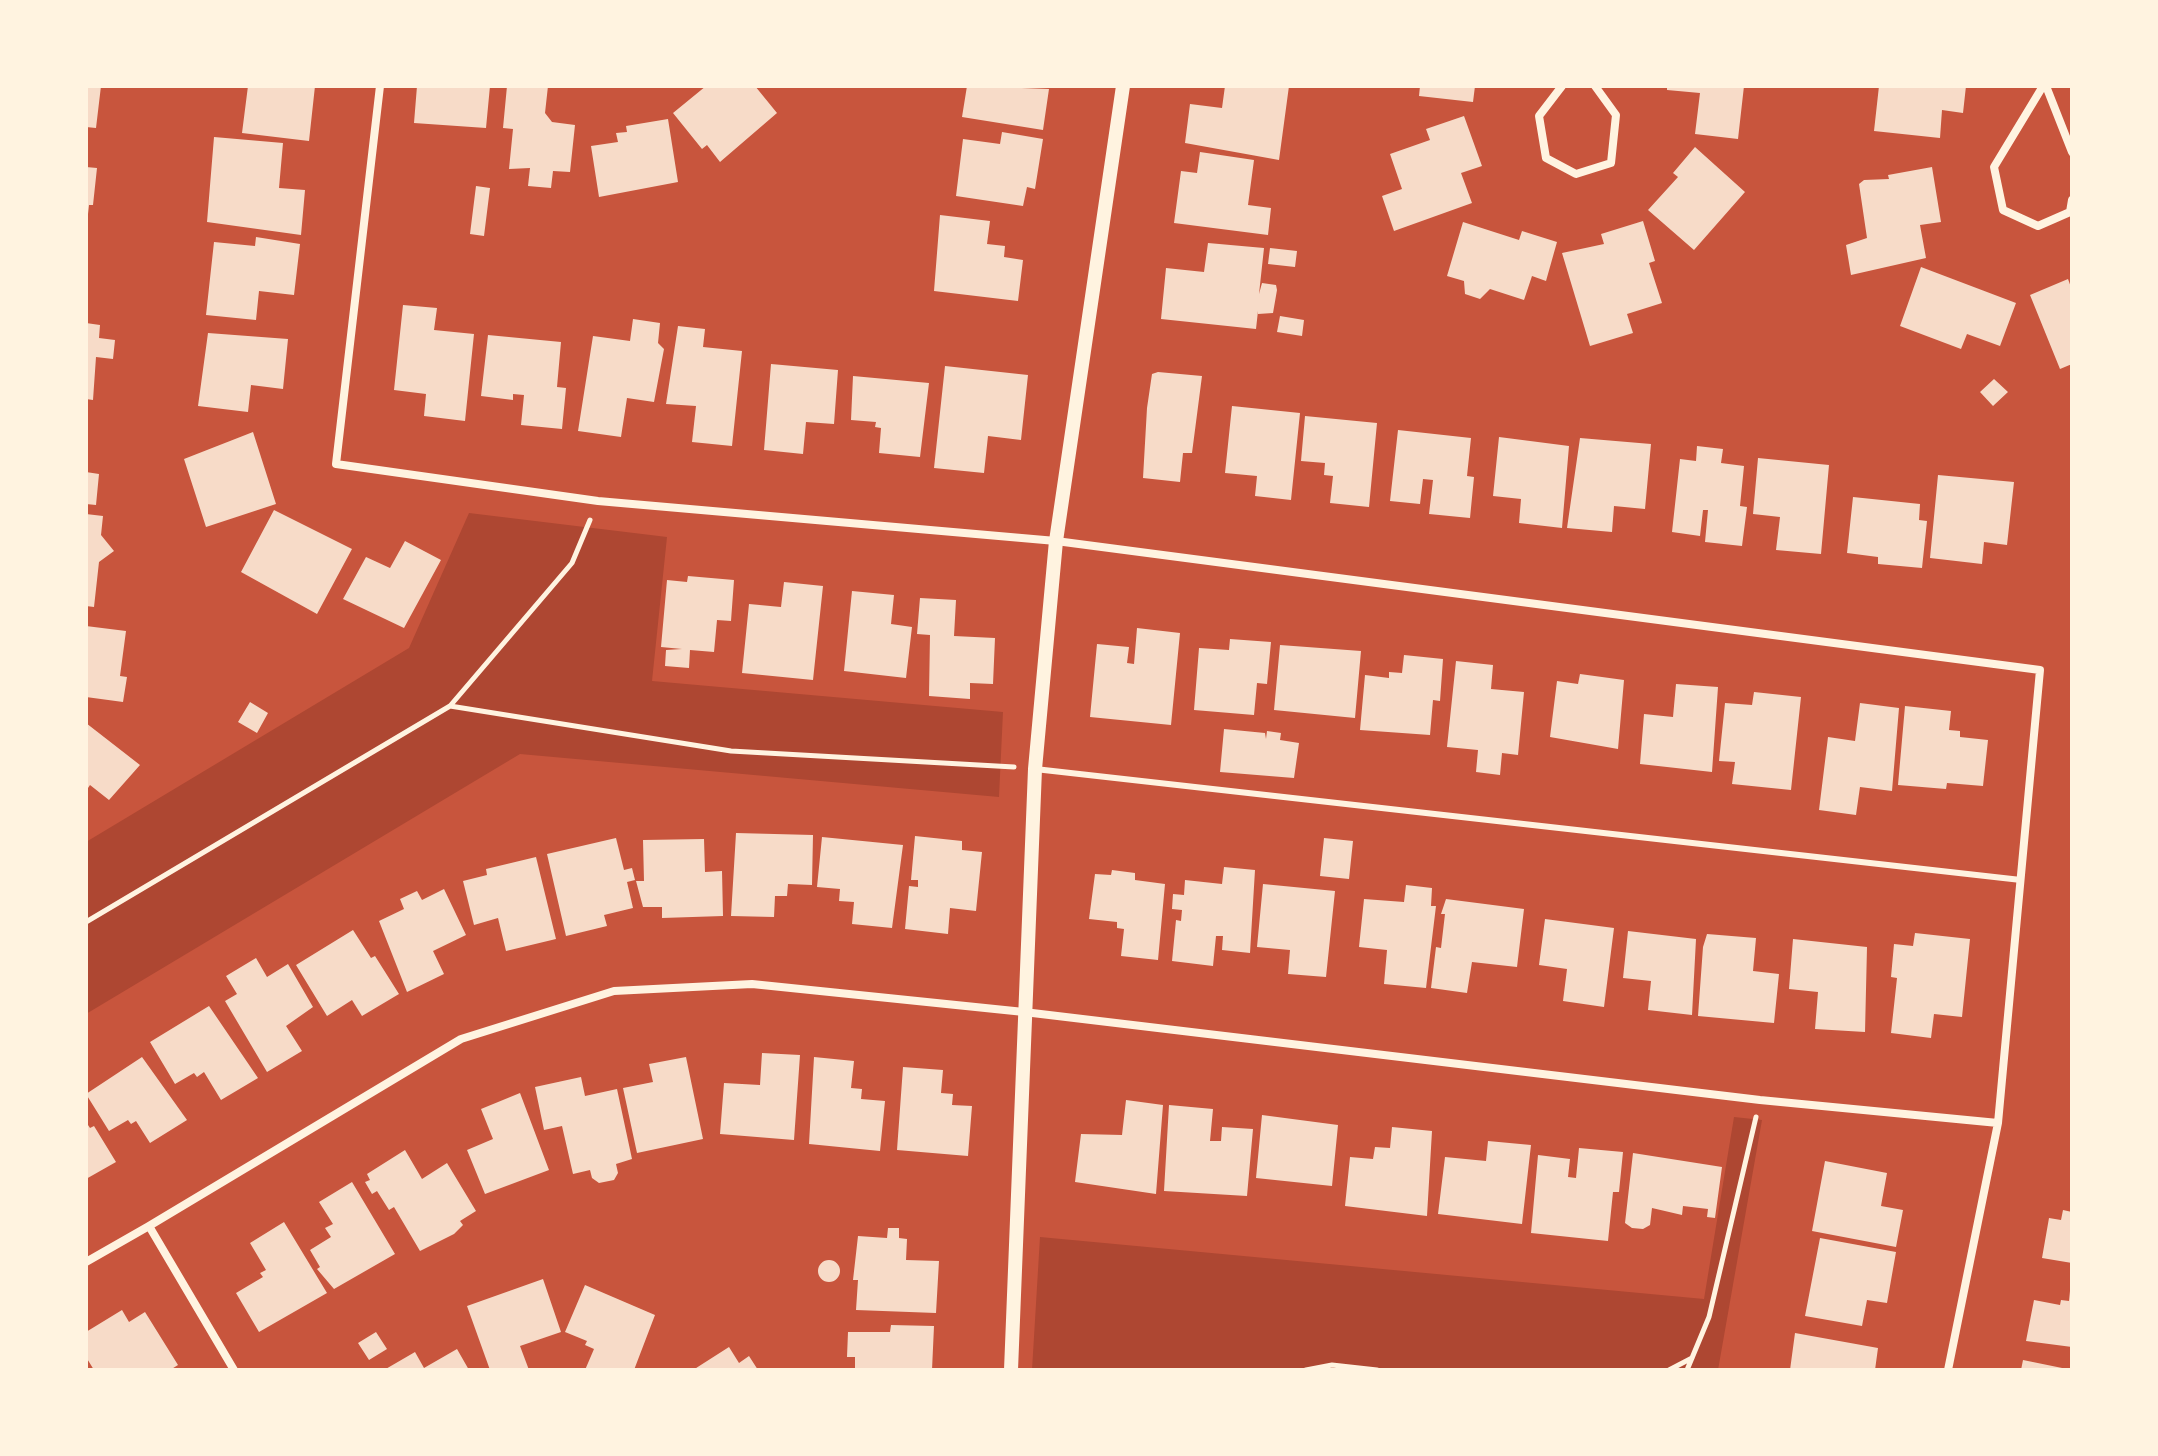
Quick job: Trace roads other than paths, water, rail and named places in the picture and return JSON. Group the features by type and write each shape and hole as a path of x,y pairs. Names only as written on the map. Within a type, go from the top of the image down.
{"street":[{"path":"380,86 336,464 598,501 1056,541 2040,670 1998,1123 1948,1370"},
{"path":"1011,1370 1035,769 1056,541 1123,86"},
{"path":"1562,86 1539,116 1546,158 1576,174 1611,163 1616,115 1595,86"},
{"path":"2045,86 2072,152"},
{"path":"2045,86 1994,167 2003,210 2038,226 2070,212 2072,200"},
{"path":"86,1262 461,1039 614,991 752,984 1024,1012 1760,1100 1998,1123"},
{"path":"149,1226 234,1370"}],"lane":[{"path":"1035,769 2021,880"}]}
